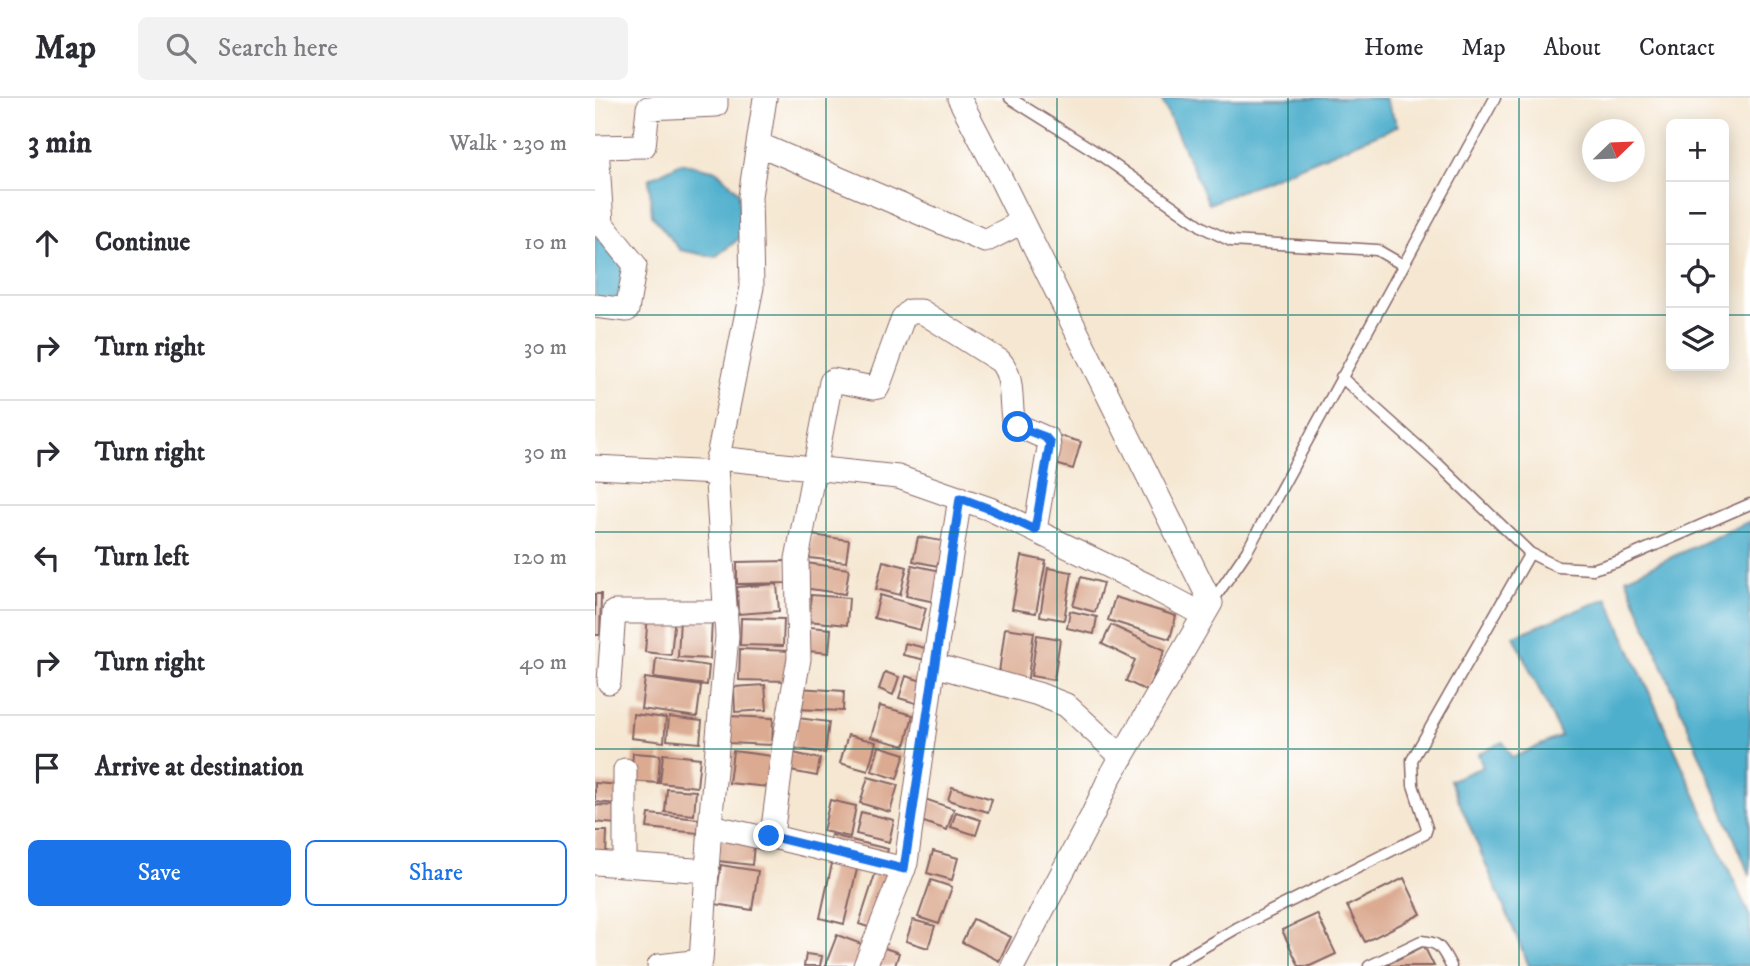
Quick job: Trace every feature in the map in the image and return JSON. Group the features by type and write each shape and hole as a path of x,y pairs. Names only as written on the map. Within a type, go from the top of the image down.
{"street":[{"path":"595,306 627,310 635,265 599,224 596,147 644,146 648,108 716,105 716,98"},
{"path":"659,966 711,963 708,870 710,826 727,636 717,466 752,287 750,196 765,98"},
{"path":"959,98 1022,222 1208,609"},
{"path":"758,144 985,241 1022,222"},
{"path":"710,826 764,838 772,835 799,660 797,559 831,382 833,380 878,387 903,317 910,311 921,311 1000,361 1010,378 1014,424 1048,439 1049,448 1035,530"},
{"path":"595,467 815,468 898,477 990,509 1155,589 1208,609"},
{"path":"865,966 904,869 960,498"},
{"path":"1013,966 1122,757 1208,609"},
{"path":"609,682 614,612 726,612"},
{"path":"934,665 1038,694 1066,705 1122,757"},
{"path":"625,770 625,866"},
{"path":"769,836 904,869"},
{"path":"595,863 708,870"}],"lane":[{"path":"1010,98 1093,150 1204,228 1231,242 1377,250 1402,265"},
{"path":"1208,609 1247,551 1495,98"},
{"path":"1342,377 1530,553 1558,567 1593,569 1619,561 1750,504"},
{"path":"1171,966 1237,928 1425,834 1427,828 1413,785 1412,760 1530,553"},
{"path":"1369,966 1421,942 1431,942 1439,946 1451,966"}],"water":[{"path":"1161,98 1385,98 1398,126 1209,204"},
{"path":"681,163 717,171 739,192 740,238 715,257 680,250 652,215 649,179"},
{"path":"595,233 627,269 622,302 595,300"},
{"path":"1750,521 1750,876 1626,578"},
{"path":"1607,598 1750,917 1750,966 1529,966 1450,780 1483,767 1478,754 1503,742 1512,758 1561,736 1514,636"}],"building":[{"path":"1060,436 1081,442 1073,469 1052,463"},
{"path":"812,535 849,540 846,562 809,558"},
{"path":"918,537 948,542 943,567 913,561"},
{"path":"1022,556 1046,561 1036,613 1012,609"},
{"path":"786,561 787,583 737,584 737,562"},
{"path":"883,561 907,567 900,595 876,589"},
{"path":"806,563 849,569 845,594 803,588"},
{"path":"912,565 941,571 935,602 906,596"},
{"path":"1048,568 1072,572 1064,620 1040,616"},
{"path":"1081,577 1103,583 1095,612 1073,606"},
{"path":"777,584 779,611 738,614 737,587"},
{"path":"595,594 601,594 600,635 595,635"},
{"path":"811,595 849,598 847,625 808,621"},
{"path":"880,595 926,608 920,630 874,618"},
{"path":"1115,597 1176,616 1170,639 1108,620"},
{"path":"1070,611 1097,617 1094,634 1067,628"},
{"path":"648,614 675,616 671,655 645,652"},
{"path":"680,618 712,621 710,659 678,657"},
{"path":"741,618 784,619 783,646 740,645"},
{"path":"1111,625 1165,650 1147,691 1126,681 1135,660 1102,644"},
{"path":"810,627 831,629 829,653 808,651"},
{"path":"1005,628 1034,632 1027,685 998,680"},
{"path":"1037,635 1060,639 1054,680 1031,676"},
{"path":"905,643 929,649 926,660 903,655"},
{"path":"740,649 789,651 789,681 739,680"},
{"path":"656,658 709,666 707,685 654,678"},
{"path":"885,672 899,677 893,695 879,689"},
{"path":"906,676 925,682 919,704 899,698"},
{"path":"645,678 701,686 697,717 641,709"},
{"path":"765,685 767,710 735,712 734,687"},
{"path":"797,688 844,691 843,711 796,709"},
{"path":"880,706 913,715 905,746 871,737"},
{"path":"633,714 666,718 664,742 631,738"},
{"path":"729,716 773,718 772,745 728,743"},
{"path":"669,717 702,721 700,743 667,740"},
{"path":"798,718 829,722 825,753 793,748"},
{"path":"848,735 876,742 868,771 840,763"},
{"path":"879,746 905,754 897,779 872,771"},
{"path":"733,751 772,756 768,787 729,783"},
{"path":"789,752 820,759 817,776 785,770"},
{"path":"633,753 660,755 658,783 631,781"},
{"path":"663,754 700,758 697,787 660,783"},
{"path":"868,777 898,785 890,812 860,803"},
{"path":"595,783 620,785 619,804 595,802"},
{"path":"952,787 992,799 988,812 948,800"},
{"path":"667,789 696,791 694,815 665,812"},
{"path":"919,797 954,809 947,830 912,818"},
{"path":"830,800 856,806 850,837 823,831"},
{"path":"595,805 618,806 617,824 595,822"},
{"path":"861,812 894,820 889,842 856,834"},
{"path":"956,812 981,820 976,835 951,827"},
{"path":"649,814 699,819 698,833 647,828"},
{"path":"595,831 607,831 606,857 595,856"},
{"path":"721,832 755,836 752,865 718,861"},
{"path":"831,835 888,849 884,863 827,849"},
{"path":"933,851 958,858 952,880 927,873"},
{"path":"833,859 858,865 844,924 820,918"},
{"path":"721,865 758,871 752,910 715,904"},
{"path":"878,865 897,871 877,930 859,924"},
{"path":"1404,878 1421,914 1365,942 1347,906"},
{"path":"931,880 952,887 939,924 918,917"},
{"path":"1317,914 1336,954 1310,966 1299,966 1282,930"},
{"path":"973,919 1011,937 999,961 962,942"},
{"path":"913,920 935,926 928,948 906,941"},
{"path":"837,935 867,946 860,966 825,966"},
{"path":"876,945 899,953 895,966 868,966"},
{"path":"1424,946 1434,966 1384,966"},
{"path":"806,954 822,956 820,966 804,966"}],"route":[{"path":"769,836 904,869 960,498 1035,530 1050,443 1045,437 1018,427"}]}
